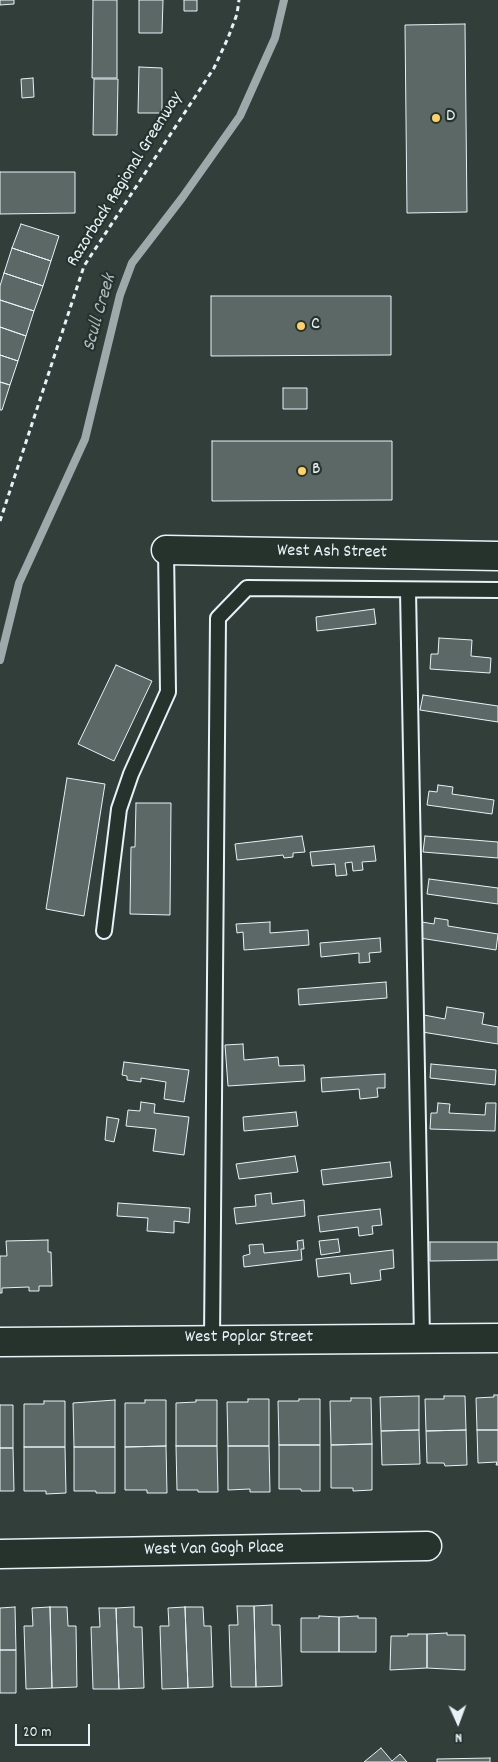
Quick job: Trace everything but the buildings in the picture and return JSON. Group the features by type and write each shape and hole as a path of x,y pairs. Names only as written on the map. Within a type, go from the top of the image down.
{"street":[{"name":"West Ash Street","path":"166,550 498,556"},
{"name":"West Poplar Street","path":"0,1342 498,1338"},
{"name":"West Van Gogh Place","path":"0,1554 427,1546"}],"lane":[{"path":"104,931 119,809 131,774 168,692 166,550"},
{"path":"212,1339 218,618 247,588 498,590"},
{"path":"408,590 422,1338"}],"path":[{"name":"Razorback Regional Greenway","path":"0,521 84,266 214,68 228,38 239,0"}],"waterway":[{"name":"Scull Creek","path":"0,660 19,583 85,439 120,295 132,263 182,198 240,116 275,38 284,0"}],"place":[{"name":"D","path":"436,118"},
{"name":"C","path":"301,326"},
{"name":"B","path":"302,471"}]}
